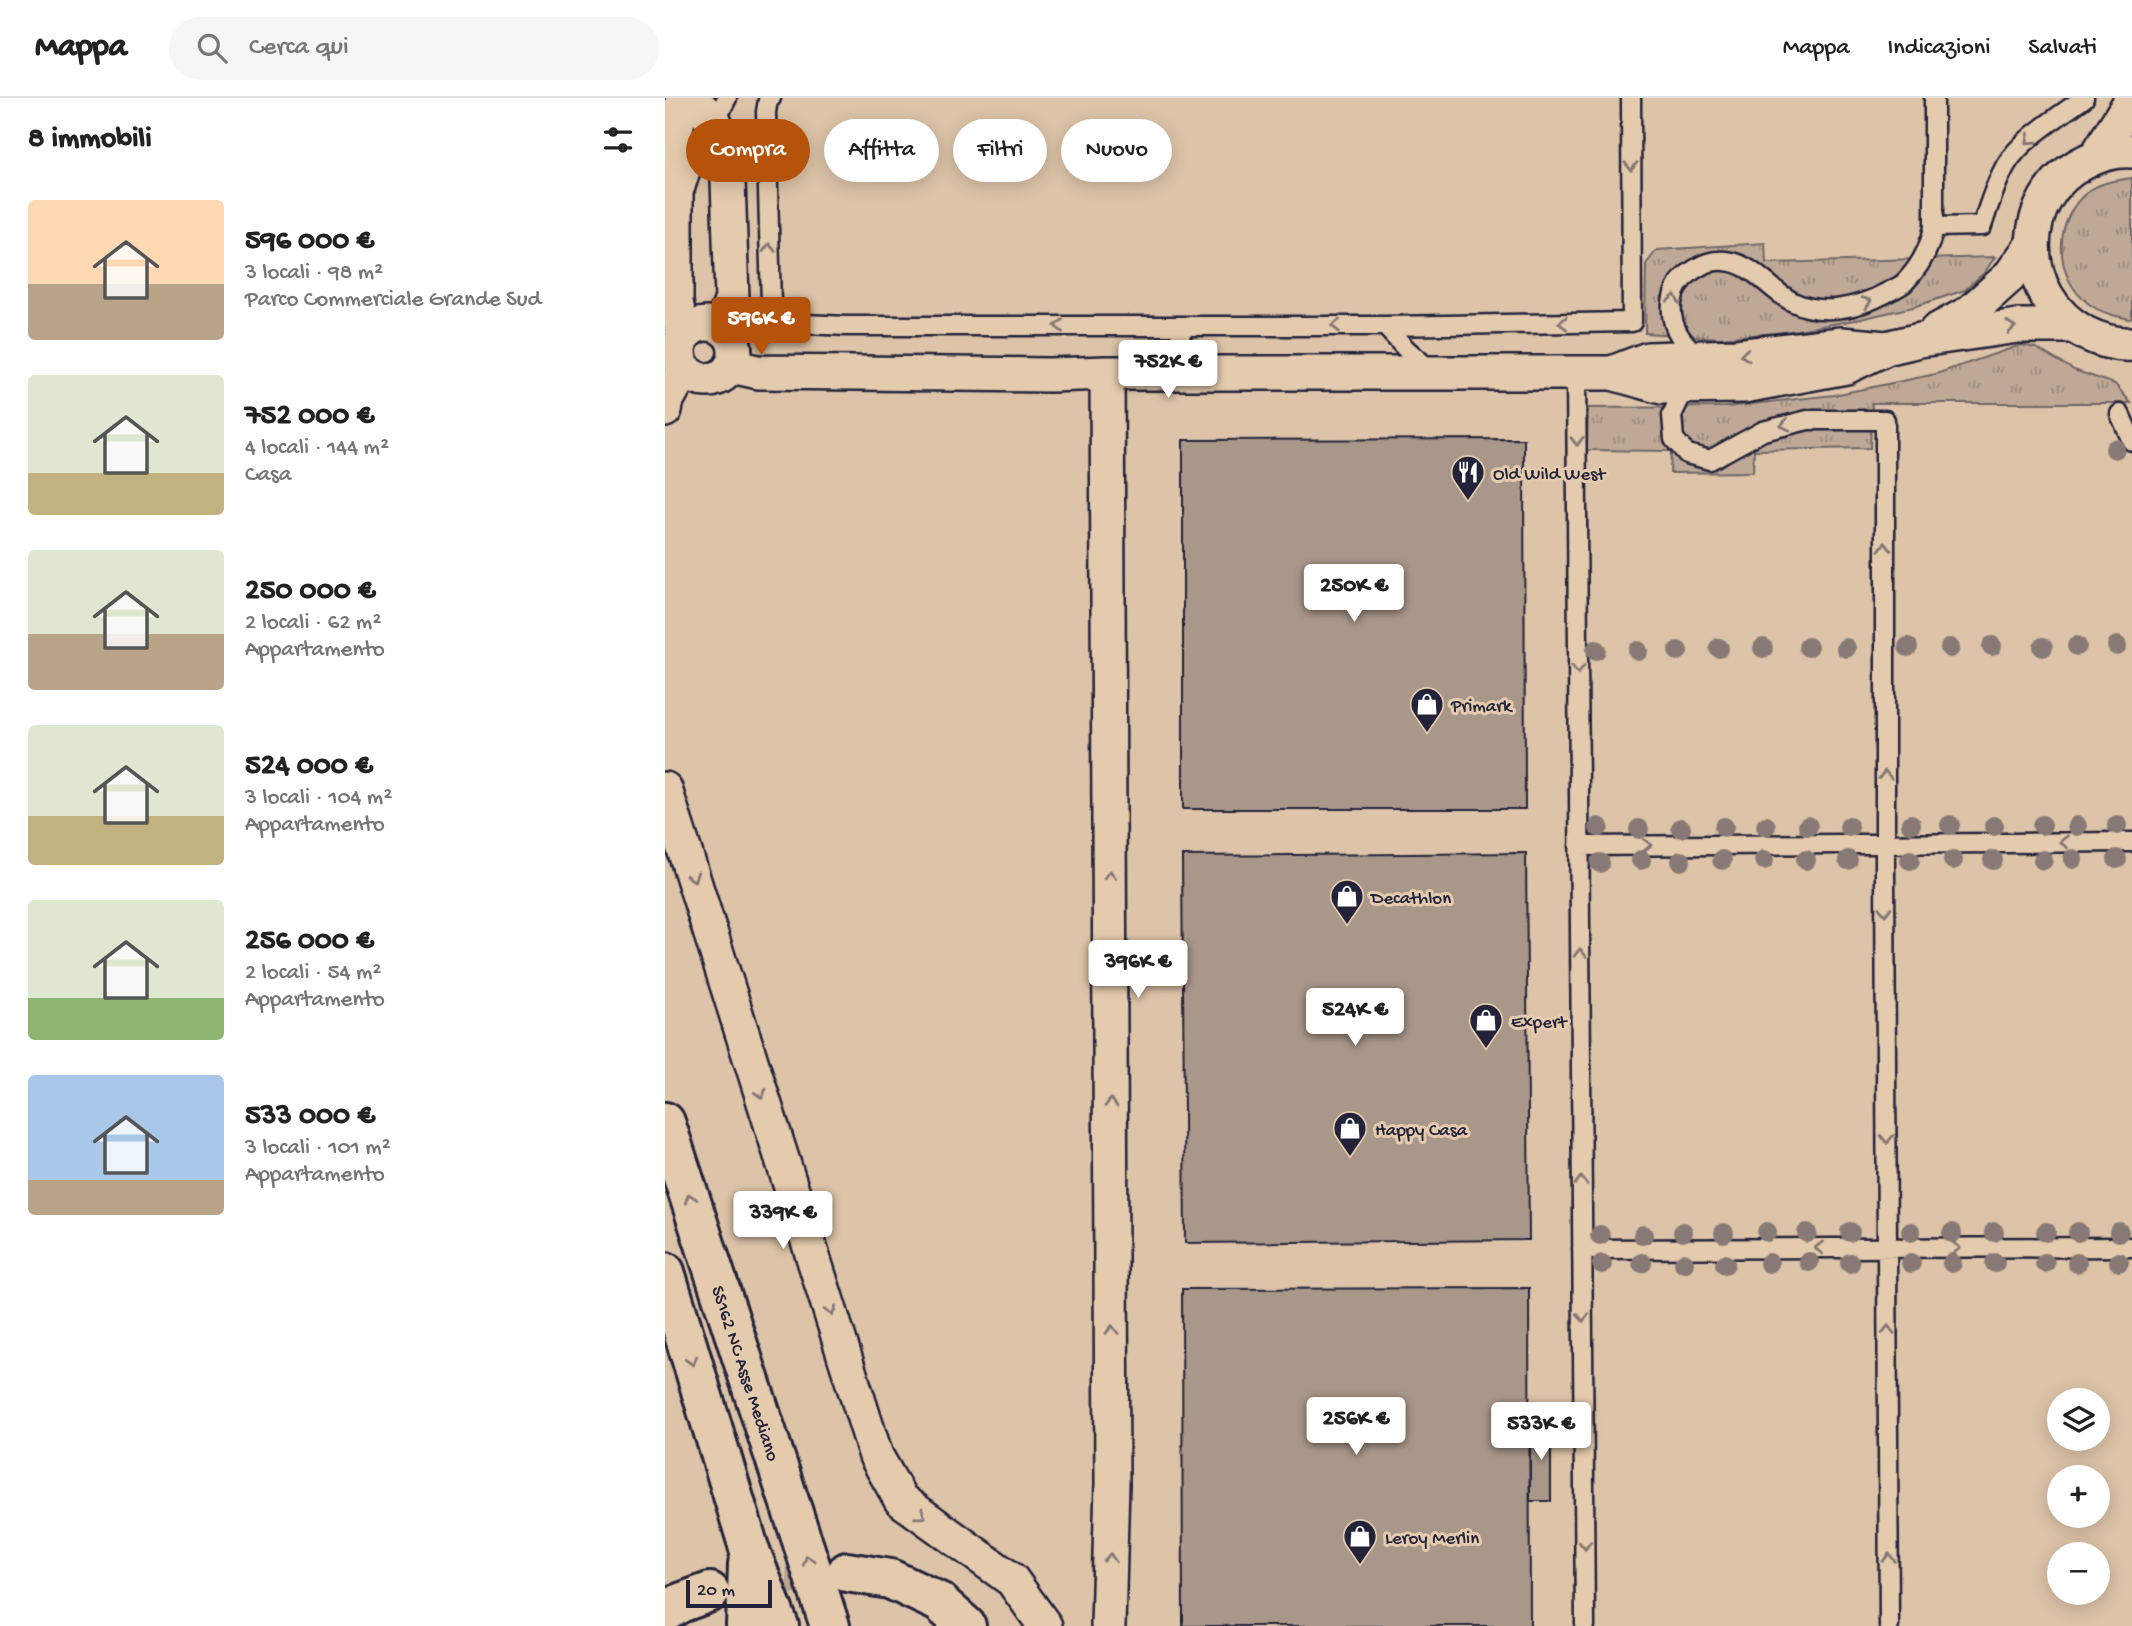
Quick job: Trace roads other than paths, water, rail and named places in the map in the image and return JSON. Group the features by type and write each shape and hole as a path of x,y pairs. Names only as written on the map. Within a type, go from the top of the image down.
{"highway":[{"name":"SS162 NC Asse Mediano","path":"665,1122 830,1626"},
{"path":"665,1272 749,1548 779,1626"},
{"path":"746,1626 749,1548"},
{"path":"847,1572 890,1579 939,1602 966,1626"},
{"path":"665,1612 680,1603 710,1592"}],"street":[{"path":"683,98 676,129 676,302 683,336 679,349 680,359 684,369 697,378 710,380 723,375 731,366 735,352 733,342 722,328 707,324 694,327 683,336"},
{"path":"691,98 720,110 727,152 732,298 722,328"},
{"path":"2096,157 2132,99"},
{"path":"2129,349 2097,339 2072,326 2051,304 2037,276 2032,245 2036,222 2044,201 2058,182 2076,167 2096,157 2132,151"},
{"path":"1920,340 1969,313 2009,277 2032,245"},
{"path":"731,366 758,372 1050,375 1612,373 1662,387 1685,388 1744,386 1846,367 1885,348 1920,340 2018,326 2072,326"},
{"path":"1612,373 1648,359 1736,356 1841,344 1885,348"},
{"path":"665,410 667,400 684,369"},
{"path":"1107,373 1112,1442 1108,1626"},
{"path":"665,789 876,1456 901,1500 1012,1580 1045,1626"}],"lane":[{"path":"771,98 765,112 771,305 776,318 786,323 846,326 1385,326 1632,322 1631,98"},
{"path":"1699,358 1680,337 1671,312 1673,290 1686,275 1705,262 1726,261 1747,267 1793,302 1821,309 1849,308 1873,300 1903,284 1923,260 1932,240 1934,98"},
{"path":"1934,227 1982,226 2007,163 2029,139 2084,98"},
{"path":"676,219 691,170 720,110"},
{"path":"1179,373 1181,326"},
{"path":"1385,326 1434,373"},
{"path":"1576,373 1585,1626"},
{"path":"1685,388 1672,415 1674,439 1687,454 1710,460 1763,431 1797,422 1853,418 1885,420 1889,1626"},
{"path":"2120,414 2132,441"},
{"path":"1579,846 2132,842"},
{"path":"1582,1249 2132,1247"}],"tunnel":[{"path":"731,1587 778,1576 845,1573"}],"place":[{"name":"Old Wild West","path":"1468,502"},
{"name":"Primark","path":"1427,734"},
{"name":"Decathlon","path":"1347,926"},
{"name":"Expert","path":"1486,1050"},
{"name":"Happy Casa","path":"1350,1158"},
{"name":"Leroy Merlin","path":"1360,1566"}]}
